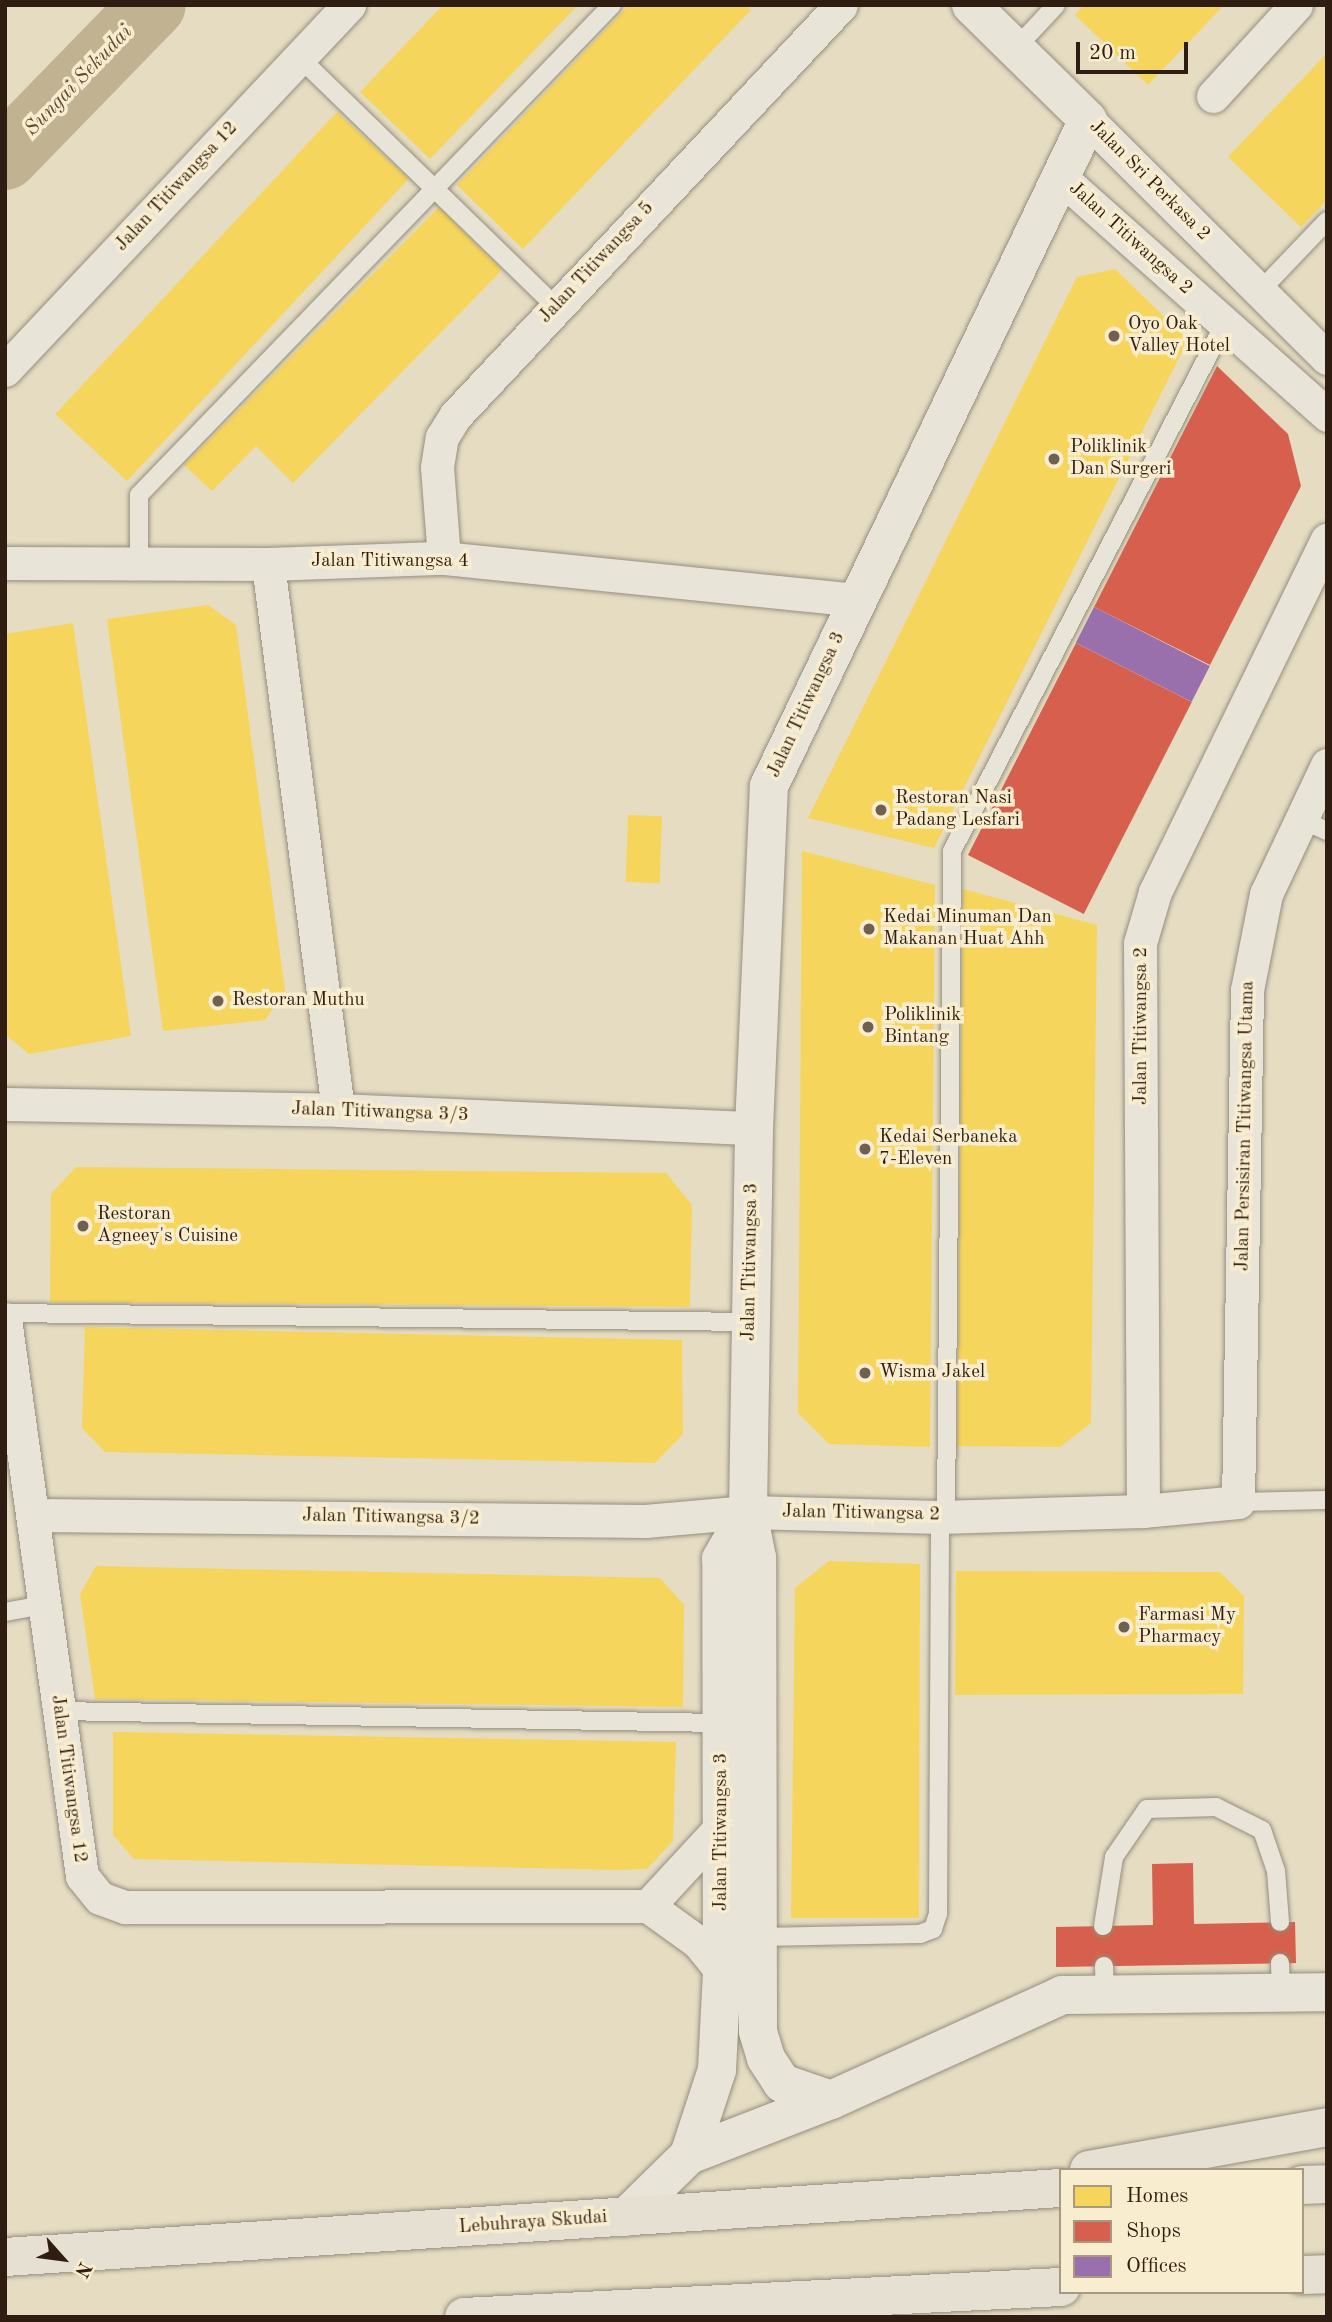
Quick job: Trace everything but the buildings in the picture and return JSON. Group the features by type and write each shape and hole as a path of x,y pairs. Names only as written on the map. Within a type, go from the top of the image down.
{"highway":[{"path":"1100,2168 1327,2127"},
{"path":"1015,2189 1059,2178"},
{"path":"1304,2185 1327,2184"},
{"name":"Lebuhraya Skudai","path":"11,2255 1059,2188"},
{"path":"1304,2275 1327,2274"},
{"path":"464,2317 1059,2287"}],"street":[{"name":"Jalan Titiwangsa 12","path":"5,370 349,5"},
{"name":"Jalan Titiwangsa 5","path":"444,558 437,467 442,437 456,415 841,5"},
{"name":"Jalan Sri Perkasa 2","path":"971,5 1327,358"},
{"path":"1213,96 1296,5"},
{"name":"Jalan Titiwangsa 3","path":"831,2101 782,2084 766,2057 758,2031 757,1558 748,1512 754,1128 769,786 1058,175 1088,120"},
{"name":"Jalan Titiwangsa 2","path":"1058,175 1327,415"},
{"name":"Jalan Titiwangsa 2","path":"1143,1511 1140,943 1155,892 1327,540"},
{"name":"Jalan Titiwangsa 4","path":"5,563 268,564 444,558 857,600"},
{"path":"268,564 338,1111"},
{"name":"Jalan Persisiran Titiwangsa Utama","path":"1238,1503 1247,990 1266,894 1314,825 1327,765"},
{"name":"Jalan Titiwangsa 3/3","path":"5,1104 338,1111 754,1128"},
{"name":"Jalan Titiwangsa 12","path":"5,1319 48,1604 58,1711 82,1876 100,1898 125,1906 648,1906"},
{"name":"Jalan Titiwangsa 2","path":"748,1512 943,1516 1143,1511 1238,1503"},
{"name":"Jalan Titiwangsa 3","path":"690,2155 717,2070 722,1972 721,1559 748,1512"},
{"name":"Jalan Titiwangsa 3/2","path":"35,1515 645,1521 748,1512"},
{"path":"721,1827 648,1906 698,1942 722,1972"},
{"path":"626,2217 690,2155 831,2101 1038,2005 1104,1980 1281,1977 1327,1992"}],"lane":[{"path":"139,565 139,495 439,189 612,5"},
{"path":"1014,49 1056,5"},
{"path":"299,57 439,189 556,307"},
{"path":"1260,291 1327,221"},
{"path":"758,1937 920,1934 933,1929 938,1914 952,851 1225,323"},
{"path":"5,1313 750,1322"},
{"path":"1238,1503 1327,1500"},
{"path":"5,1612 48,1604"},
{"path":"58,1711 721,1723"},
{"path":"1103,1926 1114,1857 1147,1809 1216,1807 1262,1830 1276,1871 1280,1923"}],"waterway":[{"name":"Sungai Sekudai","path":"5,157 153,5"}],"place":[{"name":"Oyo Oak Valley Hotel","path":"1114,336"},
{"name":"Poliklinik Dan Surgeri","path":"1054,459"},
{"name":"Restoran Nasi Padang Lesfari","path":"881,810"},
{"name":"Kedai Minuman Dan Makanan Huat Ahh","path":"869,929"},
{"name":"Restoran Muthu","path":"218,1001"},
{"name":"Poliklinik Bintang","path":"868,1027"},
{"name":"Kedai Serbaneka 7-Eleven","path":"865,1149"},
{"name":"Restoran Agneey's Cuisine","path":"83,1226"},
{"name":"Wisma Jakel","path":"865,1373"},
{"name":"Farmasi My Pharmacy","path":"1124,1627"}]}
